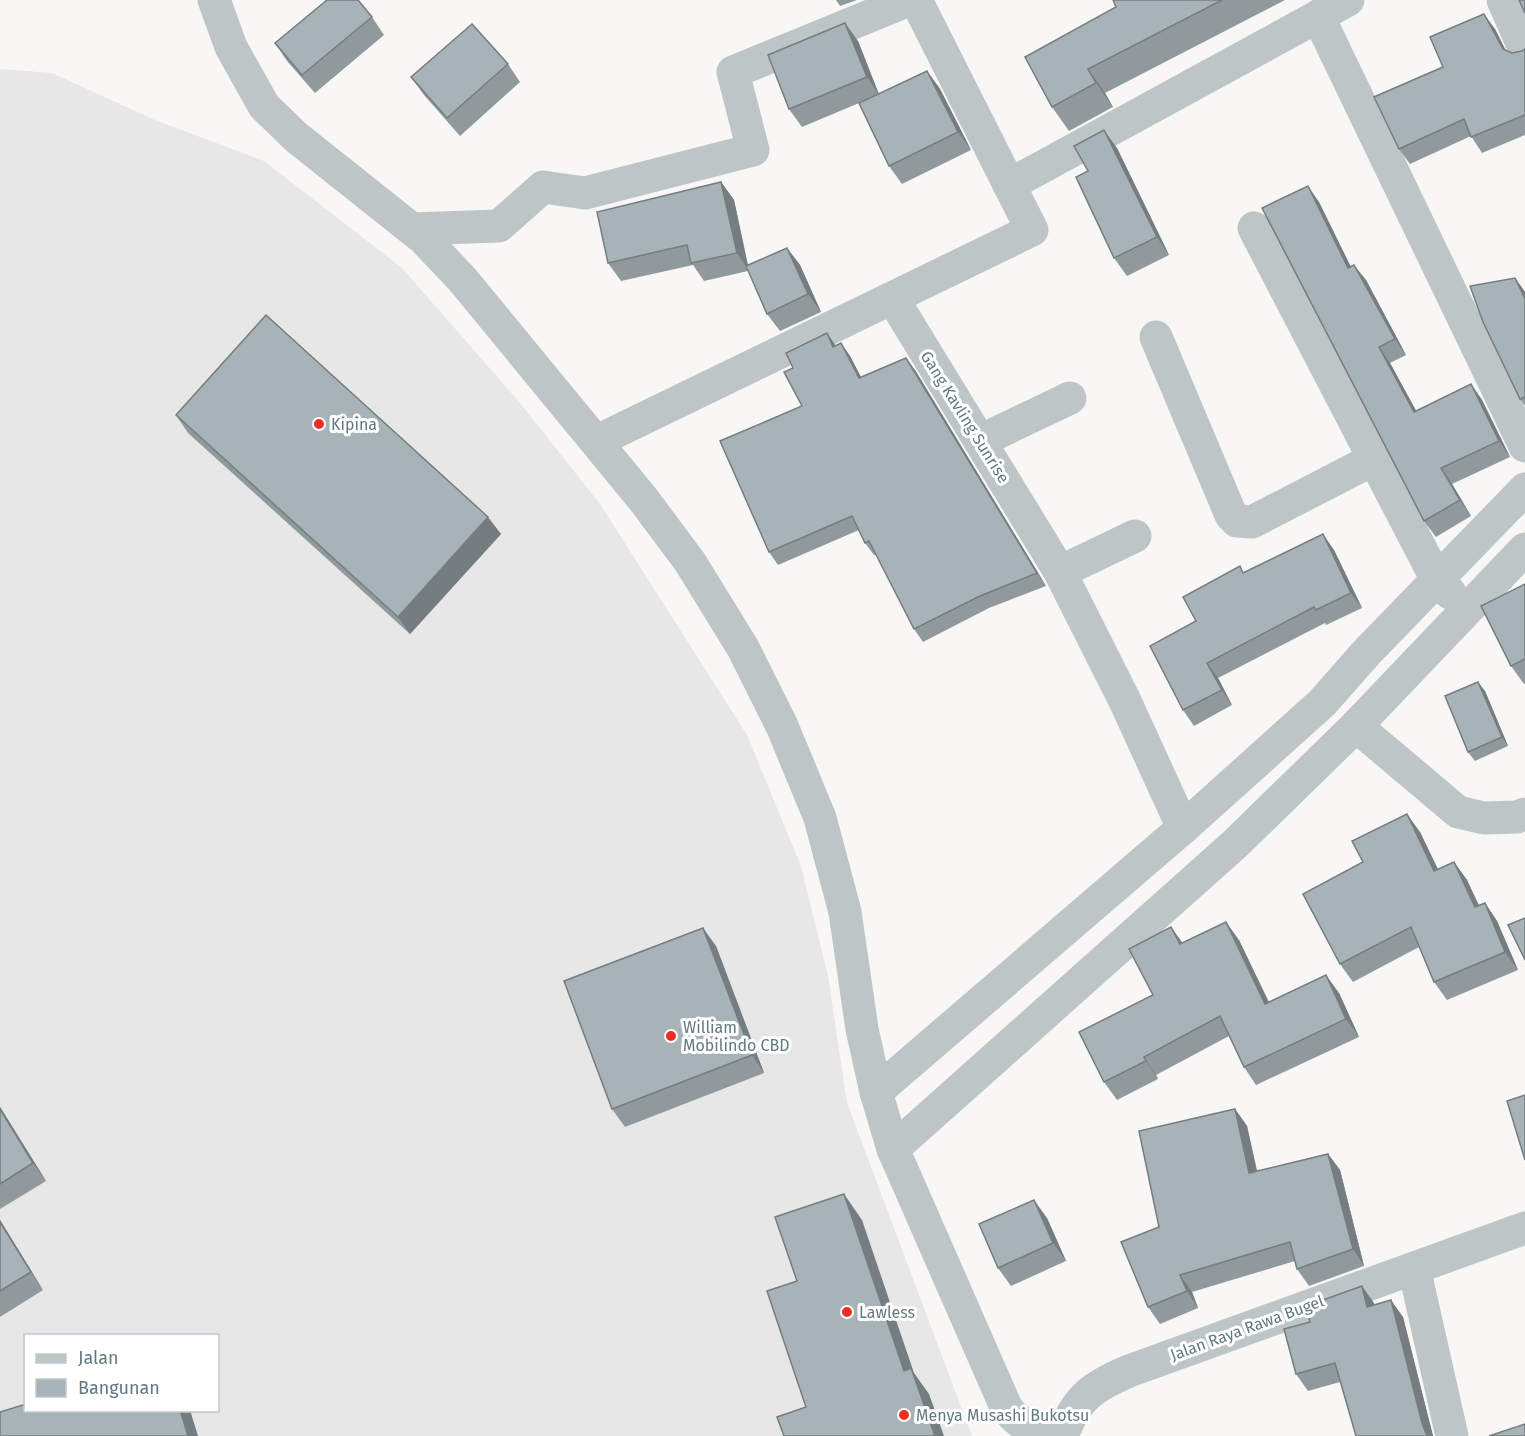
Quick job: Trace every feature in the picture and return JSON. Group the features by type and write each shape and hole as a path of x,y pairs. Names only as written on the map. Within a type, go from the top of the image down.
{"street":[{"path":"214,0 231,47 264,106 296,136 412,229 476,295 597,441 690,562 743,648 782,726 820,818 845,912 862,1029 876,1092 893,1149 1006,1407 1019,1422 1048,1436"},
{"path":"412,229 500,226 543,187 585,193 753,150 733,72 909,0"},
{"path":"597,441 1032,230 916,0"},
{"path":"1009,185 1348,0"},
{"path":"1503,0 1525,50"},
{"path":"1318,16 1525,446"},
{"path":"1254,228 1374,459 1452,594"},
{"name":"Gang Kavling Sunrise","path":"893,299 1060,572 1125,701 1183,828"},
{"path":"1156,338 1231,515 1237,521 1252,522 1374,459"},
{"path":"980,441 1070,398"},
{"path":"893,1149 1147,925 1356,726 1525,489"},
{"path":"1060,572 1135,536"},
{"path":"876,1092 1183,828 1322,703 1367,652 1452,594 1525,549"},
{"path":"1356,726 1458,812 1484,818 1517,817 1525,814"},
{"name":"Jalan Raya Rawa Bugel","path":"1062,1436 1071,1413 1096,1385 1525,1228"},
{"path":"1414,1268 1452,1436"}],"shaded area":[{"path":"0,69 52,73 155,120 264,161 402,268 520,403 600,504 747,735 801,866 828,976 847,1103 972,1436 0,1436"}],"building":[{"path":"327,0 358,0 372,17 302,75 275,43"},
{"path":"1113,0 1222,0 1088,69 1096,83 1052,107 1025,57 1116,7"},
{"path":"1519,0 1525,0 1525,13"},
{"path":"1484,14 1503,49 1512,53 1525,49 1525,115 1471,137 1464,119 1399,149 1374,97 1443,67 1430,37"},
{"path":"845,23 867,77 789,109 768,55"},
{"path":"472,24 508,64 447,118 411,77"},
{"path":"927,71 958,132 889,166 859,103"},
{"path":"1104,130 1157,237 1114,258 1076,177 1088,171 1074,146"},
{"path":"721,182 737,253 691,263 687,245 608,263 597,212"},
{"path":"1308,186 1348,268 1354,265 1395,339 1379,347 1414,412 1471,384 1499,441 1441,468 1460,500 1424,521 1262,208"},
{"path":"787,248 808,294 767,314 746,266"},
{"path":"1515,278 1525,299 1525,397 1520,399 1483,322 1470,286"},
{"path":"266,315 488,517 398,617 176,415"},
{"path":"827,333 833,347 841,343 859,378 906,358 1037,573 980,596 914,629 869,541 865,543 852,516 769,552 720,441 802,406 784,372 793,368 786,353"},
{"path":"1323,534 1351,593 1316,610 1314,607 1207,663 1222,690 1183,710 1150,646 1196,621 1183,597 1240,566 1243,573"},
{"path":"1525,584 1525,659 1511,666 1481,606"},
{"path":"1478,682 1502,737 1468,752 1445,696"},
{"path":"1407,814 1434,871 1454,862 1475,907 1485,903 1505,952 1434,982 1411,927 1340,964 1303,894 1363,862 1352,841"},
{"path":"1525,918 1525,960 1508,925"},
{"path":"1226,922 1265,1004 1326,975 1346,1019 1244,1067 1220,1016 1144,1057 1146,1061 1104,1082 1079,1032 1153,995 1129,949 1171,927 1180,944"},
{"name":"William Mobilindo CBD","path":"703,928 752,1055 612,1109 564,981"},
{"path":"1525,1095 1525,1160 1507,1101"},
{"path":"0,1109 33,1163 0,1184"},
{"path":"1235,1109 1249,1173 1328,1154 1353,1249 1297,1269 1290,1242 1180,1275 1187,1291 1148,1307 1121,1242 1159,1227 1139,1131"},
{"path":"844,1194 904,1371 911,1368 935,1436 784,1436 777,1417 806,1407 767,1291 797,1281 775,1217"},
{"path":"1034,1200 1053,1243 998,1268 979,1224"},
{"path":"0,1222 31,1272 0,1291"},
{"path":"1362,1286 1367,1307 1391,1300 1427,1436 1356,1436 1335,1363 1296,1374 1284,1329 1310,1322 1306,1306"},
{"path":"24,1405 24,1412 181,1412 188,1436 0,1436 0,1412"},
{"path":"1525,1424 1525,1436 1489,1436"}],"place":[{"name":"Kipina","path":"319,424"},
{"name":"William Mobilindo CBD","path":"671,1036"},
{"name":"Lawless","path":"847,1312"},
{"name":"Menya Musashi Bukotsu","path":"904,1415"}]}
